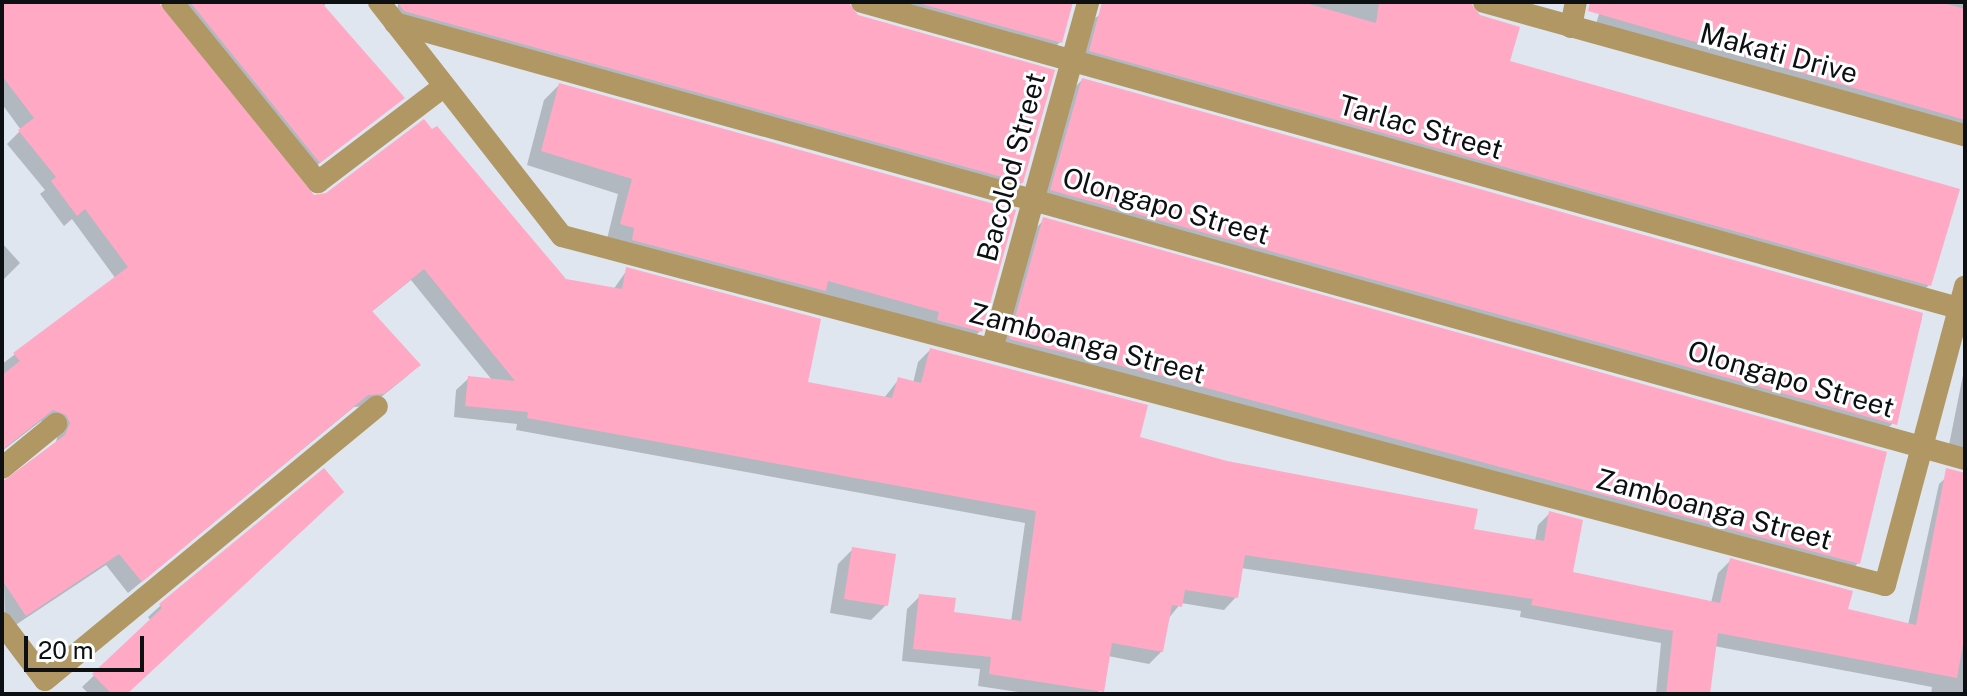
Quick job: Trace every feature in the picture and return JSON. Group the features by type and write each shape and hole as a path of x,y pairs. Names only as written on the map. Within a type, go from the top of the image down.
{"street":[{"path":"172,2 318,182 443,87"},
{"name":"Zamboanga Street","path":"379,2 562,236 1885,585 1922,447"},
{"name":"Tarlac Street","path":"862,2 1963,302"},
{"name":"Bacolod Street","path":"992,349 1088,2"},
{"name":"Makati Drive","path":"1484,2 1965,135"},
{"path":"1571,27 1576,2"},
{"name":"Olongapo Street","path":"395,23 1965,459"},
{"path":"1922,447 1963,302"},
{"path":"2,623 45,680 377,406"},
{"path":"2,468 56,424"}],"building":[{"path":"2,2 158,2 314,195 326,193 424,119 432,129 437,126 566,279 622,289 626,267 821,319 808,382 892,398 898,377 921,383 930,348 1148,405 1140,437 1227,461 1478,509 1474,529 1544,541 1549,511 1583,520 1573,572 1720,603 1730,558 1853,591 1848,609 1916,625 1946,468 1965,473 1965,634 1957,678 1718,633 1710,694 1666,694 1673,631 1531,605 1533,599 1245,555 1238,598 1185,590 1182,607 1172,605 1163,652 1112,643 1104,692 989,674 991,657 913,649 919,594 956,598 954,612 1021,621 1036,511 527,418 528,412 465,406 468,376 515,381 424,269 372,311 421,365 384,394 368,395 142,582 119,554 26,616 2,580 2,482 65,435 70,423 66,415 53,410 2,450 2,375 20,361 13,353 128,267 85,209 77,216 51,181 56,177 18,130 34,118 2,76"},
{"path":"190,2 321,2 405,98 320,163"},
{"path":"397,2 848,2 858,15 1055,70 1023,183 404,11"},
{"path":"914,2 1073,2 1062,43"},
{"path":"1102,2 1302,2 1376,23 1379,2 1470,2 1480,15 1520,27 1510,61 1960,189 1931,286 1089,51"},
{"path":"1590,2 1940,2 1965,9 1965,120 1588,11"},
{"path":"1082,78 1923,313 1897,425 1050,190"},
{"path":"559,83 1016,210 982,332 937,320 939,312 828,281 826,291 632,240 634,228 620,224 632,179 541,151"},
{"path":"1043,217 1887,452 1860,564 1162,376 1009,339"},
{"path":"324,468 344,492 127,694 112,694 92,674 162,608 159,604"},
{"path":"852,547 896,554 888,606 844,599"}]}
